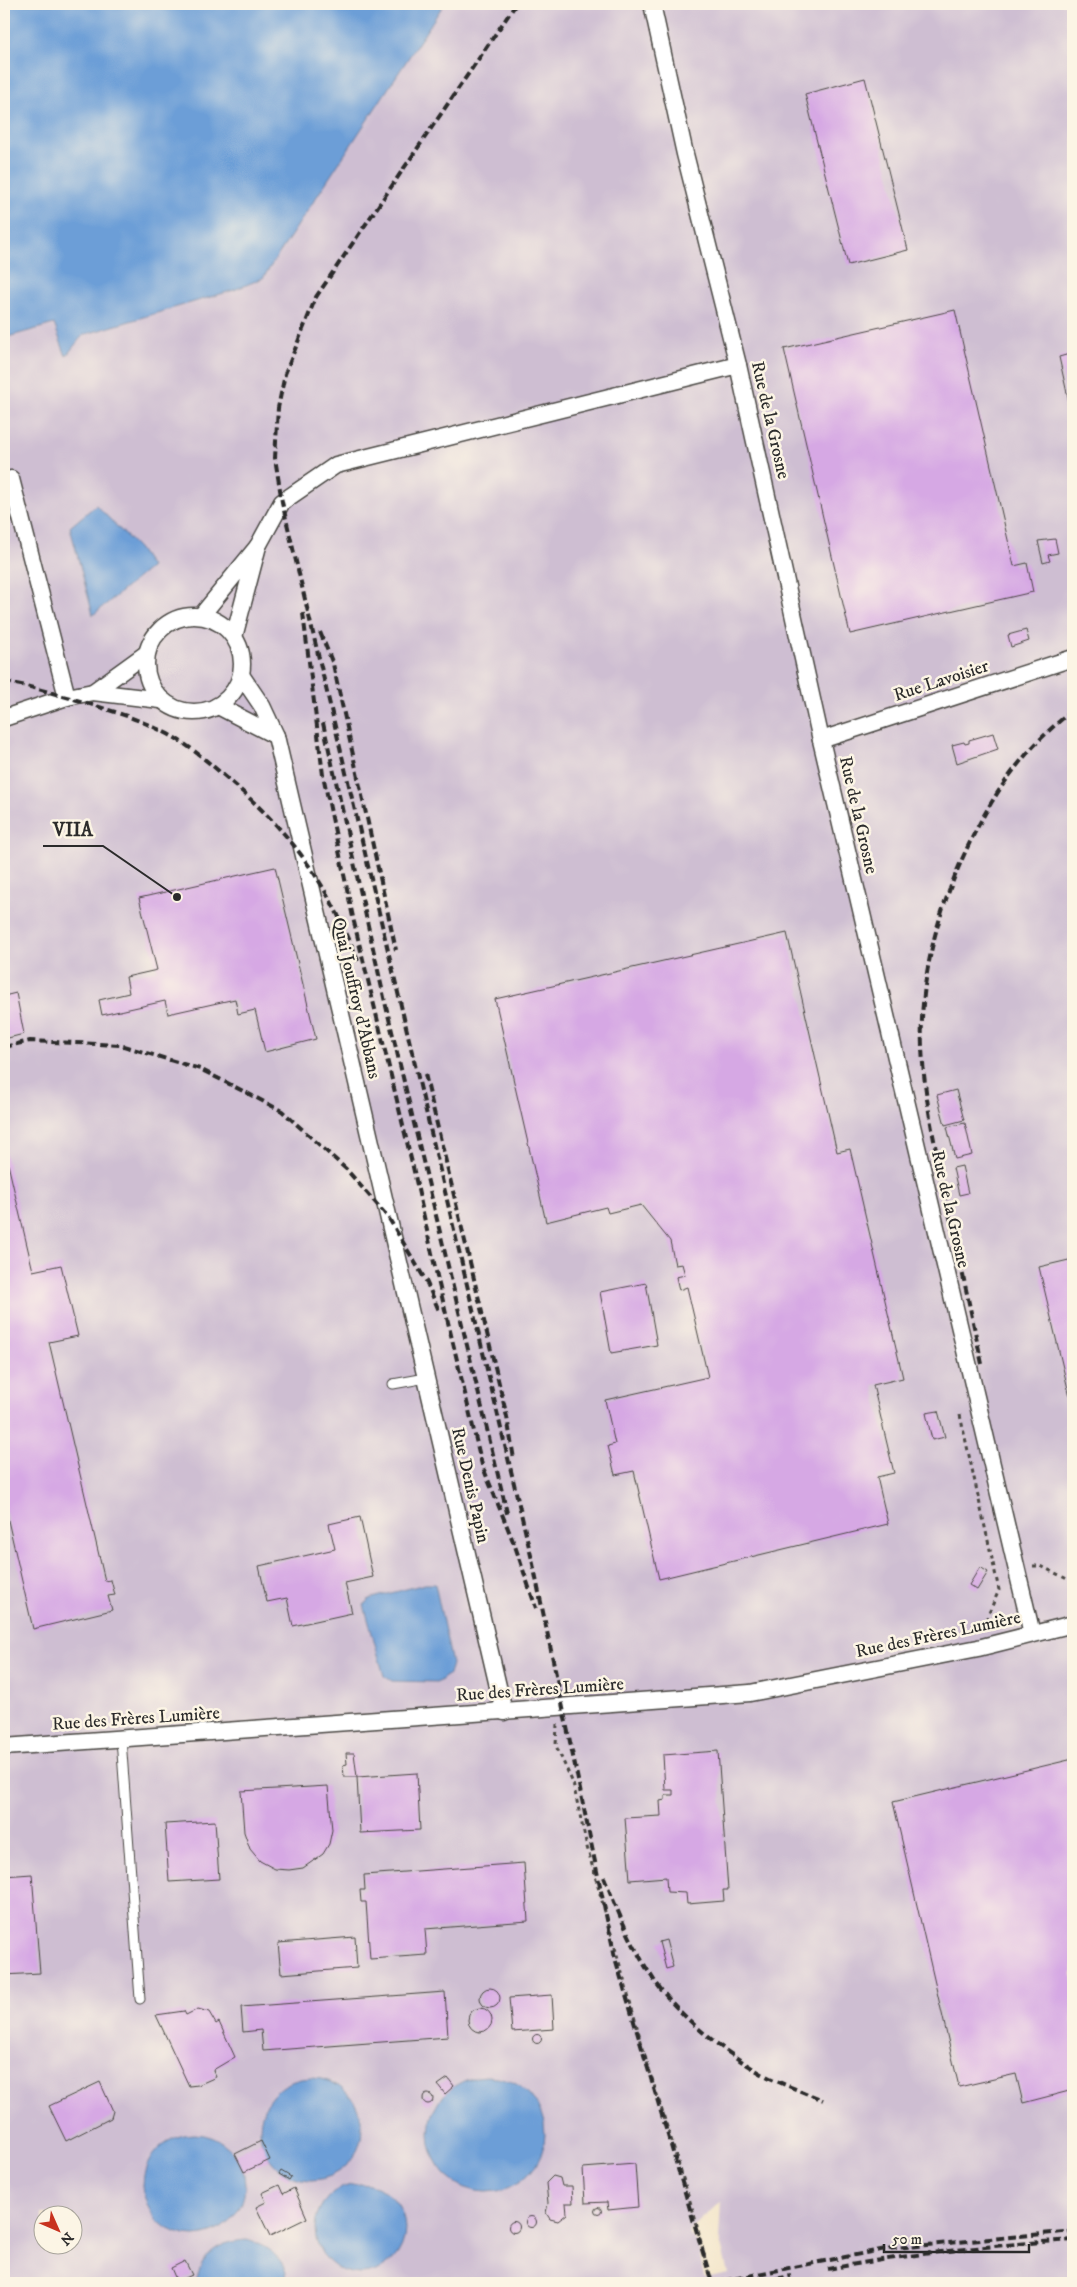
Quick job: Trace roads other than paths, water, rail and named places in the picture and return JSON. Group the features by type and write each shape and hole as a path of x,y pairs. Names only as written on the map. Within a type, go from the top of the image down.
{"street":[{"name":"Rue de la Grosne","path":"652,4 685,154 738,365 821,740 1014,1567 1032,1634"},
{"path":"201,616 258,546 282,502 336,465 738,365"},
{"path":"10,479 67,697"},
{"path":"234,638 258,546"},
{"path":"4,718 67,697 93,692 161,700 174,708 189,712 204,712 218,706 229,698 241,675 240,649 225,627 214,620 201,616 187,616 173,621 162,629 153,640 147,653 146,666 148,678 161,700"},
{"path":"93,692 147,653"},
{"name":"Rue Lavoisier","path":"821,740 1073,658"},
{"name":"Quai Jouffroy d'Abbans","path":"241,675 262,706 276,736 400,1268"},
{"path":"218,706 276,736"},
{"name":"Rue Denis Papin","path":"400,1268 504,1712"},
{"name":"Rue des Frères Lumière","path":"4,1747 750,1693 978,1648 1073,1624"}],"lane":[{"path":"393,1384 426,1378"},
{"path":"122,1739 140,1999"}],"water":[{"path":"4,4 444,4 263,278 234,290 83,335 66,356 54,324 4,338"},
{"path":"96,505 138,548 151,567 93,615 70,527"},
{"path":"425,1584 435,1584 452,1664 449,1674 439,1682 392,1681 384,1676 364,1605 369,1599"},
{"path":"487,2076 509,2080 528,2093 541,2112 545,2134 541,2156 528,2175 509,2188 487,2192 465,2188 446,2175 433,2156 429,2134 433,2112 446,2093 465,2080"},
{"path":"311,2078 331,2082 347,2093 358,2109 362,2129 358,2149 347,2165 331,2176 311,2180 291,2176 275,2165 264,2149 260,2129 264,2109 275,2093 291,2082"},
{"path":"194,2134 204,2135 223,2142 237,2156 244,2175 244,2195 237,2214 223,2228 204,2235 194,2236 184,2235 165,2228 151,2214 144,2195 143,2185 144,2175 151,2156 165,2142 184,2135"},
{"path":"360,2184 377,2187 392,2197 402,2212 405,2229 402,2246 392,2261 377,2271 360,2274 343,2271 328,2261 318,2246 315,2229 318,2212 328,2197 343,2187"},
{"path":"247,2240 269,2250 280,2260 284,2267 287,2283 196,2283 202,2264 212,2251 227,2243"}],"railway":[{"path":"516,4 316,297 285,374 278,408 275,458 282,502 533,1564 615,1958 712,2283"},
{"path":"303,613 323,775 354,922 482,1465 515,1546 536,1608"},
{"path":"320,632 333,664 396,950"},
{"path":"4,682 46,691 131,718 166,733 198,754 250,799 289,839 305,860 334,907 358,961"},
{"path":"982,1364 945,1195 927,1100 922,1052 925,983 933,941 945,901 970,842 990,804 1027,754 1056,724 1073,710"},
{"path":"323,723 385,1002 508,1517"},
{"path":"4,1047 30,1041 120,1045 200,1069 282,1111 346,1169 388,1217 426,1281 440,1313"},
{"path":"425,1074 507,1417 514,1459"},
{"path":"604,1877 620,1917 639,1956 664,1994 676,2007 701,2031 757,2071 823,2100"},
{"path":"712,2283 886,2249 1073,2231"},
{"path":"828,2269 950,2251 1073,2240"},
{"path":"753,2283 791,2276"}],"place":[{"name":"VIIA","path":"177,897"}]}
